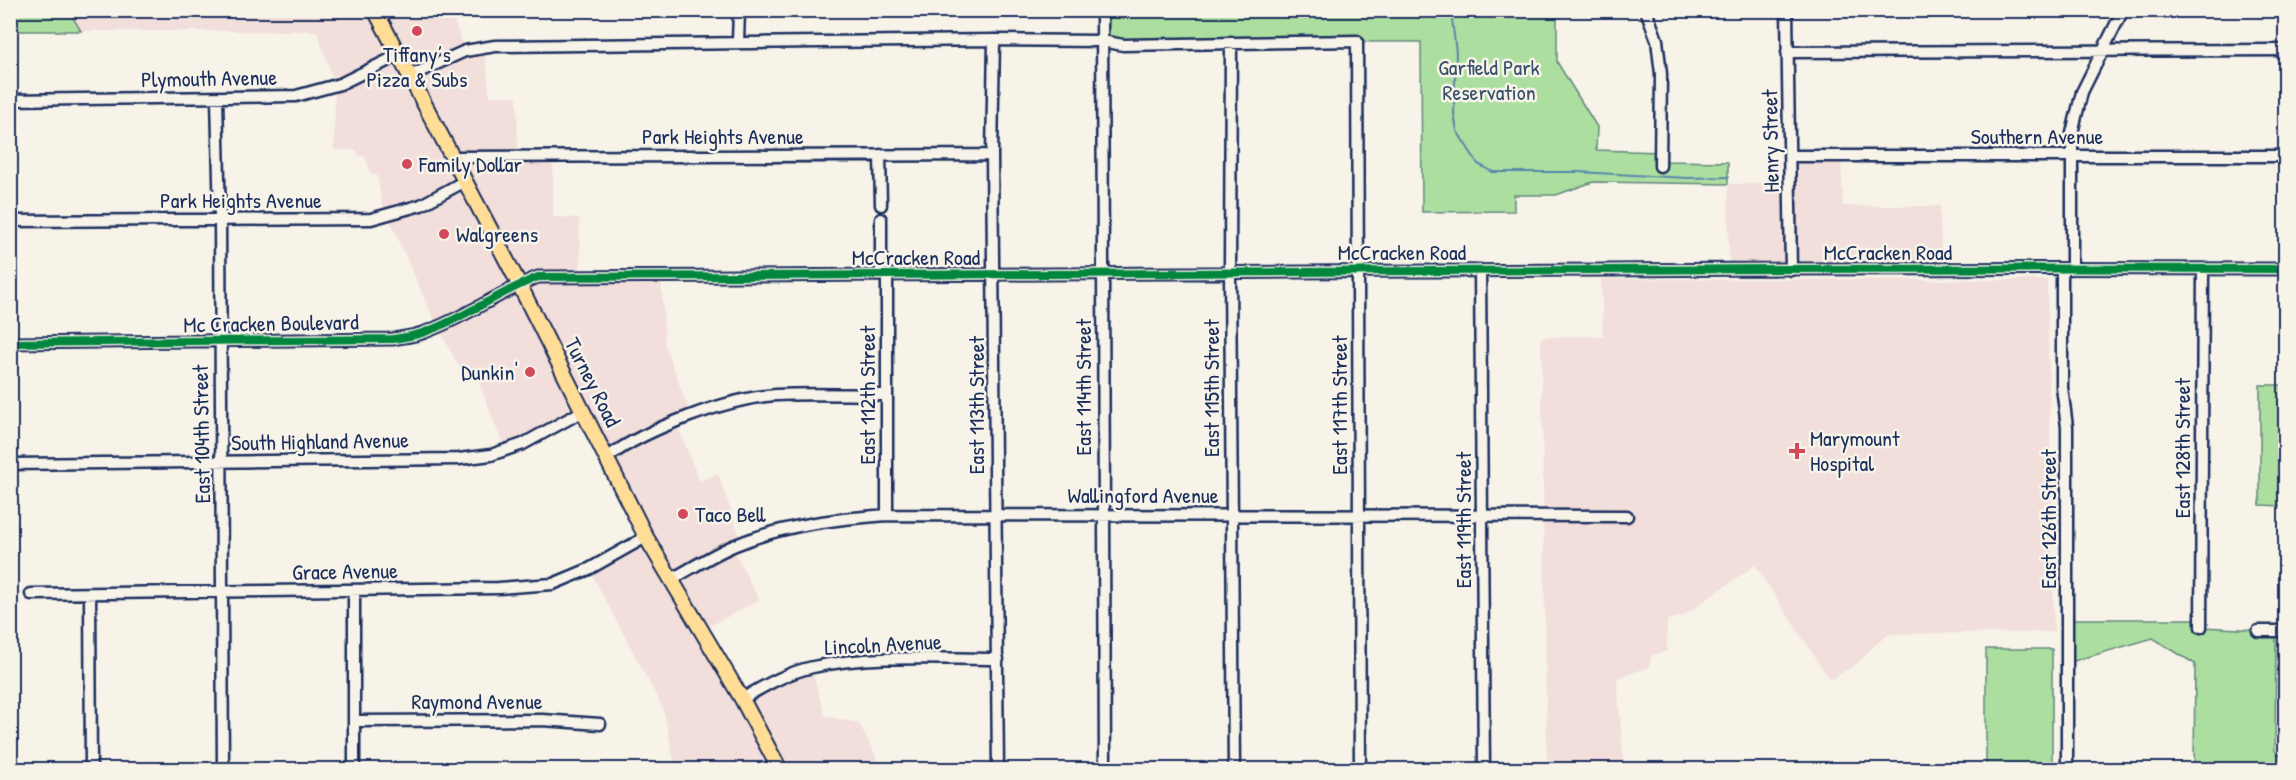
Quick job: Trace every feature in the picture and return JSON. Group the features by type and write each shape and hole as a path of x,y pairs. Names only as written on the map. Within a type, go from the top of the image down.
{"main road":[{"name":"Turney Road","path":"375,10 608,457 646,537 742,699 780,770"}],"street":[{"path":"738,42 739,10"},
{"name":"East 114th Street","path":"1102,10 1105,770"},
{"path":"1646,10 1657,39 1661,74 1660,166"},
{"name":"Henry Street","path":"1787,10 1791,270"},
{"name":"East 126th Street","path":"2067,770 2067,427 2062,387 2072,133 2075,112 2082,92 2122,10"},
{"path":"410,76 465,51 495,46 994,40 1102,41 1123,45 1231,42"},
{"name":"East 113th Street","path":"994,40 992,155 998,770"},
{"name":"East 117th Street","path":"1231,42 1357,41 1360,770"},
{"name":"East 115th Street","path":"1231,42 1230,272 1234,770"},
{"path":"1787,52 2286,50"},
{"name":"Plymouth Avenue","path":"10,100 286,97 320,91 353,78 399,55"},
{"name":"East 104th Street","path":"217,98 220,220 223,770"},
{"path":"880,155 881,205"},
{"name":"Park Heights Avenue","path":"453,157 992,155"},
{"name":"Southern Avenue","path":"1789,156 2286,156"},
{"name":"Park Heights Avenue","path":"10,221 371,219 421,205 465,181"},
{"name":"East 112th Street","path":"881,219 887,395 887,515"},
{"name":"East 128th Street","path":"2201,627 2203,269"},
{"name":"McCracken Road","path":"519,284 538,277 994,275 1358,270 2286,270"},
{"name":"East 119th Street","path":"1480,270 1484,770"},
{"name":"Mc Cracken Boulevard","path":"10,343 393,339 423,333 450,322 519,284"},
{"path":"608,457 620,448 656,430 719,406 774,395 887,395"},
{"name":"South Highland Avenue","path":"10,465 459,459 491,455 523,444 583,411"},
{"name":"Wallingford Avenue","path":"672,579 732,546 781,529 826,520 887,515 1627,516"},
{"name":"Grace Avenue","path":"32,594 499,588 553,585 589,570 646,537"},
{"path":"354,590 354,770"},
{"path":"90,594 91,770"},
{"path":"2258,631 2286,631"},
{"name":"Lincoln Avenue","path":"742,699 776,680 812,667 860,660 998,659"},
{"name":"Raymond Avenue","path":"354,722 542,720 600,724"}],"shaded area":[{"path":"69,11 365,11 377,32 386,32 375,11 450,11 465,51 484,48 490,96 517,96 518,156 553,156 553,217 579,218 581,276 661,276 665,345 691,416 676,422 699,481 718,474 742,543 732,547 759,600 702,630 742,699 811,667 825,716 859,723 882,769 676,769 663,708 589,569 646,536 583,411 505,450 477,377 466,381 430,311 382,203 377,175 371,174 365,156 359,156 357,150 334,150 335,85 317,31 81,31"},
{"path":"1789,156 1841,156 1843,206 1940,206 1941,270 1729,270 1728,184 1789,183"},
{"name":"Marymount Hospital","path":"1601,279 2047,280 2054,632 1889,634 1858,663 1830,680 1755,565 1683,616 1667,620 1667,651 1651,656 1649,667 1617,678 1624,769 1547,769 1541,337 1603,336"}],"green space":[{"path":"10,11 69,11 81,31 11,31"},
{"name":"Garfield Park Reservation","path":"1102,11 1557,11 1557,62 1597,127 1596,150 1660,152 1661,161 1728,162 1728,184 1593,182 1556,195 1514,195 1514,211 1422,212 1421,42 1102,41"},
{"path":"2260,385 2285,385 2285,506 2260,505"},
{"path":"2067,619 2201,619 2202,627 2276,631 2275,751 2285,759 2285,769 2194,769 2195,664 2153,638 2067,663"},
{"path":"1986,649 2052,649 2052,769 1986,769"}],"waterway":[{"path":"1451,10 1456,53 1454,114 1457,131 1478,164 1493,172 1579,172 1687,178 1729,177"}],"cycle path":[{"path":"10,343 393,339 440,326 538,277 1630,270 2286,269"}],"place":[{"name":"Tiffany’s Pizza & Subs","path":"417,31"},
{"name":"Family Dollar","path":"407,164"},
{"name":"Walgreens","path":"444,234"},
{"name":"Dunkin'","path":"530,372"},
{"name":"Marymount Hospital","path":"1797,451"},
{"name":"Taco Bell","path":"683,514"}]}
